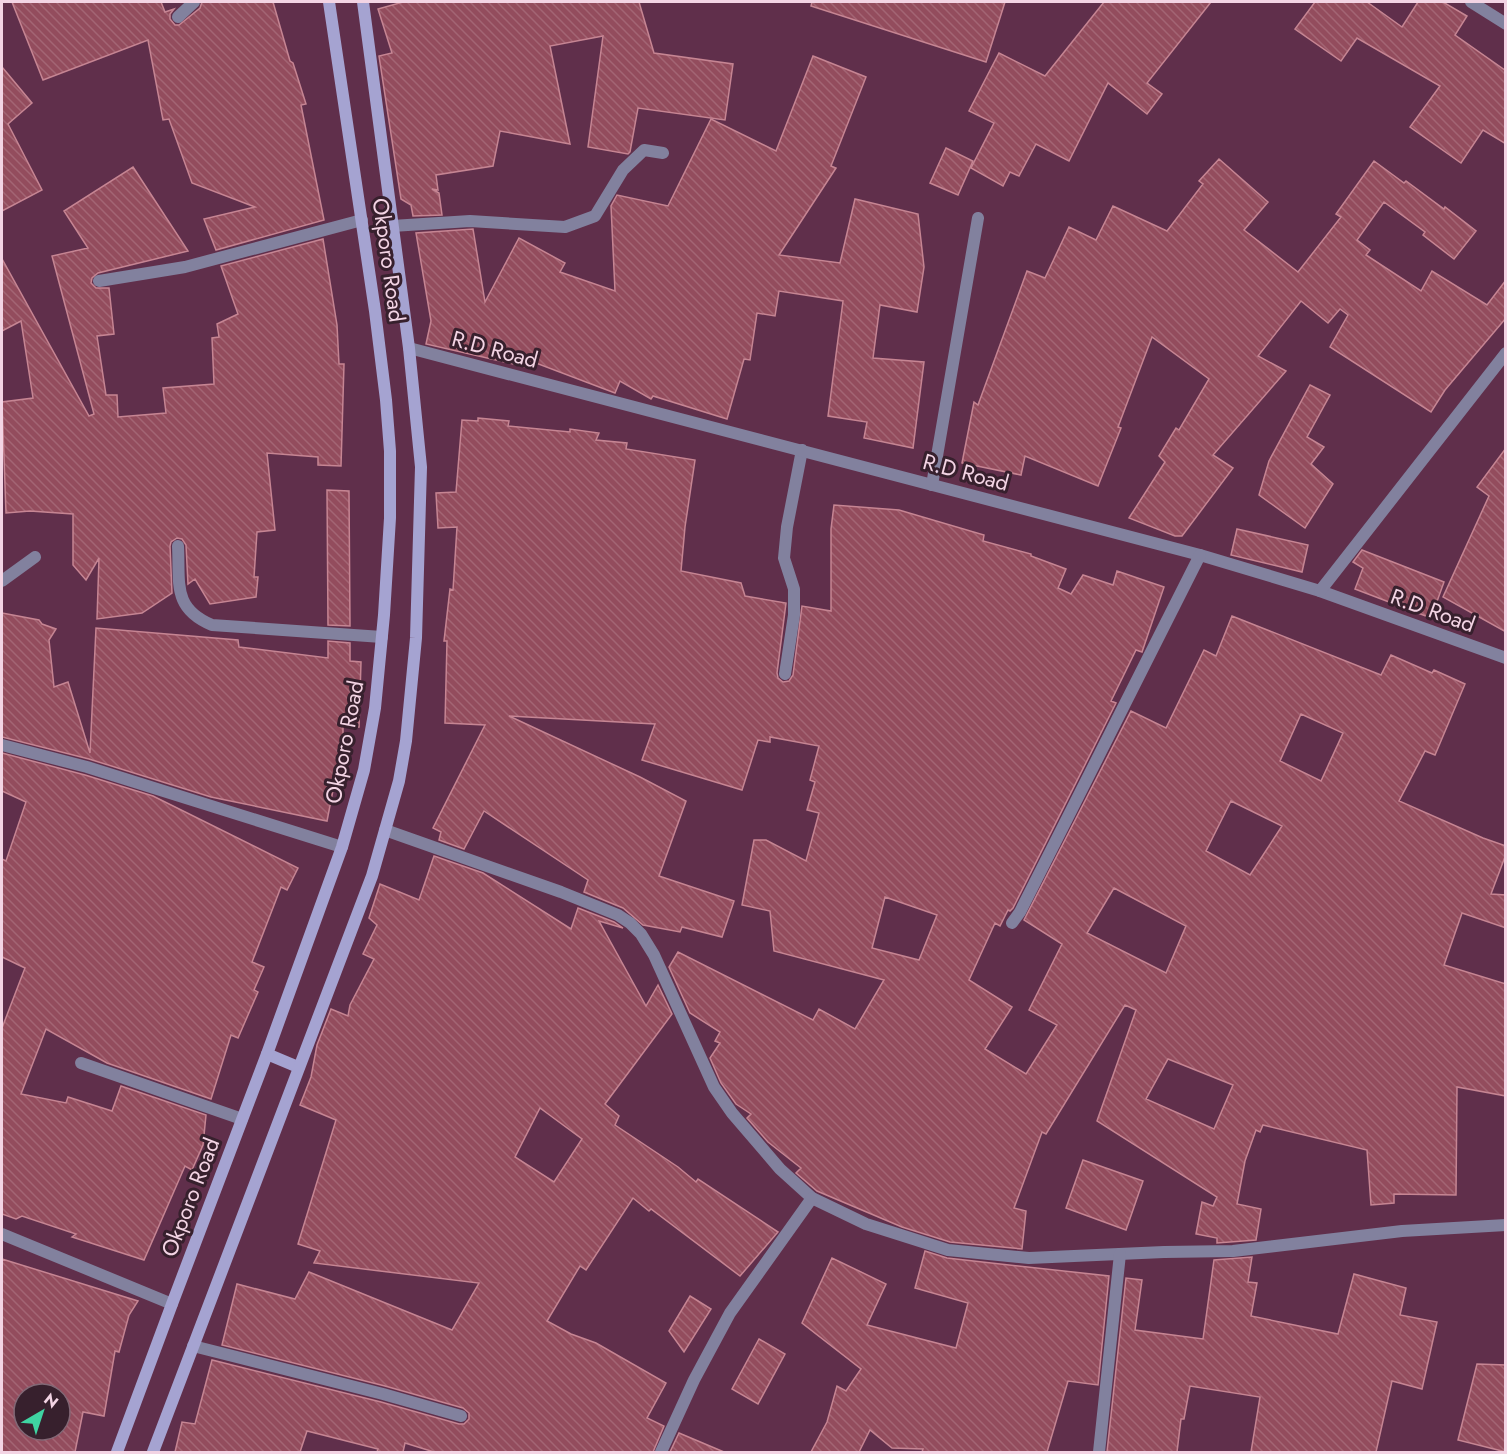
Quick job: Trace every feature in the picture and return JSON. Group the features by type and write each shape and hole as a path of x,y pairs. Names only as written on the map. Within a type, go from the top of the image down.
{"main road":[{"name":"Okporo Road","path":"117,1452 267,1054 342,847 364,770 375,708 390,518 390,451 386,400 362,220 329,2"},
{"name":"Okporo Road","path":"153,1452 372,876 399,781 406,741 416,638 421,467 408,348 363,2"},
{"path":"267,1054 298,1067"}],"street":[{"path":"178,17 194,2"},
{"path":"1471,2 1506,24"},
{"path":"392,226 470,221 565,227 595,216 622,170 644,150 663,153"},
{"path":"932,484 978,218"},
{"path":"99,281 185,267 362,220"},
{"name":"R.D Road","path":"408,348 1200,555 1320,591 1506,658"},
{"path":"1320,591 1506,353"},
{"path":"786,674 794,615 794,589 784,558 787,527 802,450"},
{"path":"178,546 180,594 186,607 196,618 212,625 382,637"},
{"path":"1012,923 1020,912 1200,555"},
{"path":"2,581 35,557"},
{"path":"2,745 87,767 342,847"},
{"path":"385,830 561,892 630,922 641,934 654,955 714,1087 758,1146 812,1198 866,1224 948,1250 1029,1258 1233,1251 1402,1231 1506,1225"},
{"path":"81,1063 242,1119"},
{"path":"661,1452 694,1380 730,1313 812,1198"},
{"path":"2,1234 172,1304"},
{"path":"1099,1452 1120,1254"},
{"path":"193,1346 461,1416"}],"building":[{"path":"12,2 161,2 165,12 174,9 170,14 170,19 175,25 179,25 200,8 202,2 273,2 290,61 293,63 306,104 301,105 324,220 216,250 204,219 255,207 192,183 169,119 163,120 148,40 43,80"},
{"path":"403,2 639,2 654,53 733,64 725,120 638,108 628,154 588,147 603,36 550,46 570,144 500,131 493,166 436,175 438,190 432,189 439,193 442,215 413,216 411,205 401,199 379,56 392,53 378,9"},
{"path":"812,2 1005,2 986,62 811,6"},
{"path":"1104,2 1211,2 1147,83 1162,94 1147,114 1108,83 1069,161 1036,144 1019,176 1010,172 1003,186 971,168 994,123 969,111 999,53 1045,76"},
{"path":"1315,2 1367,2 1402,27 1418,2 1443,2 1467,16 1455,35 1506,71 1506,144 1483,130 1461,163 1410,127 1440,86 1357,38 1341,61 1295,29"},
{"path":"813,56 866,77 831,166 836,168 779,255 840,263 855,199 918,214 924,267 917,312 880,305 873,358 924,362 913,448 864,438 867,422 828,416 843,301 779,291 775,316 757,313 750,360 744,359 727,419 653,396 651,399 620,381 615,393 536,363 535,369 426,344 431,321 416,233 473,229 485,302 519,238 565,263 560,272 615,291 611,206 617,195 668,206 711,119 776,151"},
{"path":"2,67 32,103 8,124 42,190 2,211"},
{"path":"946,148 973,161 958,195 930,183"},
{"path":"1219,159 1268,202 1244,230 1298,272 1341,217 1336,214 1374,161 1444,209 1445,207 1476,231 1454,259 1423,235 1425,232 1384,202 1357,240 1370,250 1366,255 1421,291 1432,271 1487,305 1506,280 1506,318 1445,390 1431,412 1330,347 1348,315 1340,309 1328,323 1301,301 1258,356 1286,371 1213,455 1233,468 1182,536 1175,536 1129,518 1165,462 1159,456 1176,428 1179,430 1209,379 1152,337 1118,427 1121,428 1098,486 1025,456 1021,475 962,463 974,402 978,405 1027,271 1045,278 1069,227 1096,240 1113,206 1167,231 1203,184 1199,181"},
{"path":"133,167 188,251 98,273 92,278 91,283 96,288 109,288 114,334 97,336 106,395 117,395 118,417 166,413 163,388 214,384 212,338 219,337 217,324 238,314 221,266 323,239 337,325 339,364 344,364 341,466 318,465 318,457 267,453 275,530 257,532 254,577 258,577 256,597 210,604 195,579 188,584 186,545 182,539 177,538 171,542 170,546 172,593 142,613 97,619 99,558 86,580 73,565 73,514 30,511 6,513 2,402 33,398 21,321 2,331 2,259 89,416 94,414 52,256 88,248 64,211"},
{"path":"1310,385 1330,395 1307,437 1324,447 1311,464 1333,484 1305,528 1259,495 1269,461"},
{"path":"478,418 509,421 508,426 599,433 596,440 627,443 626,449 695,460 681,571 741,583 745,596 786,603 777,673 778,678 783,682 789,681 793,675 802,606 831,611 831,529 834,505 899,510 984,535 983,541 1031,554 1031,556 1066,569 1058,588 1071,594 1083,575 1113,585 1117,571 1164,587 1142,652 1136,650 1111,701 1116,703 1013,908 1008,910 1000,926 995,923 969,980 1012,1007 985,1049 1026,1074 1057,1025 1029,1010 1062,944 1024,920 1131,711 1166,728 1204,650 1216,656 1232,616 1381,675 1391,655 1465,684 1435,755 1425,751 1399,801 1506,846 1506,854 1491,894 1506,895 1506,928 1462,913 1444,965 1506,984 1506,1096 1457,1087 1456,1195 1394,1194 1394,1203 1371,1205 1367,1150 1263,1125 1260,1132 1256,1130 1245,1161 1237,1204 1261,1209 1256,1240 1217,1243 1217,1238 1196,1234 1202,1202 1213,1206 1217,1197 1097,1121 1136,1010 1125,1005 1046,1134 1042,1132 1014,1208 1026,1211 1022,1249 950,1242 902,1227 817,1191 796,1173 801,1168 768,1142 747,1118 751,1114 736,1104 721,1083 710,1058 720,1043 715,1041 720,1032 690,1013 669,967 678,952 813,1020 819,1009 855,1029 884,980 774,951 770,911 742,905 754,840 766,840 806,861 819,813 807,810 815,782 810,780 819,746 770,737 770,742 758,740 742,790 642,760 655,724 509,716 686,801 659,876 734,901 722,937 682,927 680,932 643,925 623,908 584,892 588,880 484,811 464,849 439,840 441,832 433,828 485,725 445,723 447,641 444,641 450,589 453,590 457,527 438,528 436,493 456,492 462,420 478,421","holes":["1301,714 1343,733 1321,781 1280,761","1231,801 1282,826 1250,875 1206,851","1114,888 1186,926 1166,973 1087,933","885,897 937,915 919,960 872,948","1168,1059 1233,1085 1214,1129 1146,1099"]},
{"path":"1506,448 1506,632 1443,597 1489,496 1477,487"},
{"path":"327,490 349,491 350,626 328,625"},
{"path":"1237,529 1308,545 1302,572 1231,555"},
{"path":"1362,550 1444,582 1431,618 1355,589 1363,568 1353,562"},
{"path":"2,613 39,620 42,624 56,629 49,640 54,687 68,682 90,753 96,628 238,640 239,647 328,658 328,641 350,643 350,661 361,662 359,727 343,727 343,739 327,821 211,797 89,759 2,737"},
{"path":"2,753 153,796 298,868 287,890 281,887 252,962 264,967 254,990 258,992 238,1038 231,1035 211,1099 107,1063 46,1029 21,1094 66,1103 68,1097 112,1111 121,1086 206,1115 203,1145 192,1170 185,1166 144,1260 72,1237 76,1234 22,1216 16,1219 2,1214 2,1028 25,968 2,957 2,859 6,861 26,802 2,791"},
{"path":"434,856 483,873 571,929 578,908 614,922 623,928 599,921 646,1006 658,985 672,1014 605,1104 619,1116 615,1125 678,1167 696,1182 698,1179 778,1232 740,1276 633,1198 586,1270 580,1266 547,1321 571,1334 596,1343 666,1383 647,1418 664,1426 653,1452 434,1452 405,1443 403,1452 377,1452 378,1449 307,1431 300,1452 175,1452 182,1422 195,1424 212,1360 459,1424 464,1424 469,1419 469,1413 463,1408 222,1345 237,1284 295,1299 309,1272 452,1330 479,1283 314,1263 320,1251 298,1244 336,1120 300,1105 311,1077 317,1045 331,1009 348,1016 350,1005 374,959 363,954 377,925 369,918 380,884 419,900","holes":["540,1108 582,1139 554,1182 515,1157"]},
{"path":"1083,1160 1143,1181 1126,1230 1066,1208"},
{"path":"925,1251 947,1258 1109,1276 1098,1385 1068,1381 1047,1452 922,1452 923,1449 892,1448 870,1430 859,1452 811,1452 827,1422 837,1386 846,1391 861,1369 802,1323 832,1258 886,1284 867,1325 956,1348 968,1303 915,1288"},
{"path":"1252,1257 1248,1282 1257,1283 1251,1316 1338,1334 1354,1274 1406,1288 1400,1315 1437,1322 1422,1389 1392,1381 1376,1452 1251,1452 1260,1397 1190,1386 1184,1419 1181,1419 1177,1452 1107,1452 1126,1278 1142,1280 1135,1330 1203,1339 1214,1260"},
{"path":"2,1259 138,1301 129,1315 119,1352 115,1351 104,1416 83,1412 75,1452 2,1452"},
{"path":"690,1296 711,1309 684,1352 669,1331"},
{"path":"759,1339 785,1354 758,1404 732,1389"},
{"path":"1477,1364 1506,1365 1506,1452 1458,1440"},
{"path":"679,1433 724,1452 670,1452"}]}
